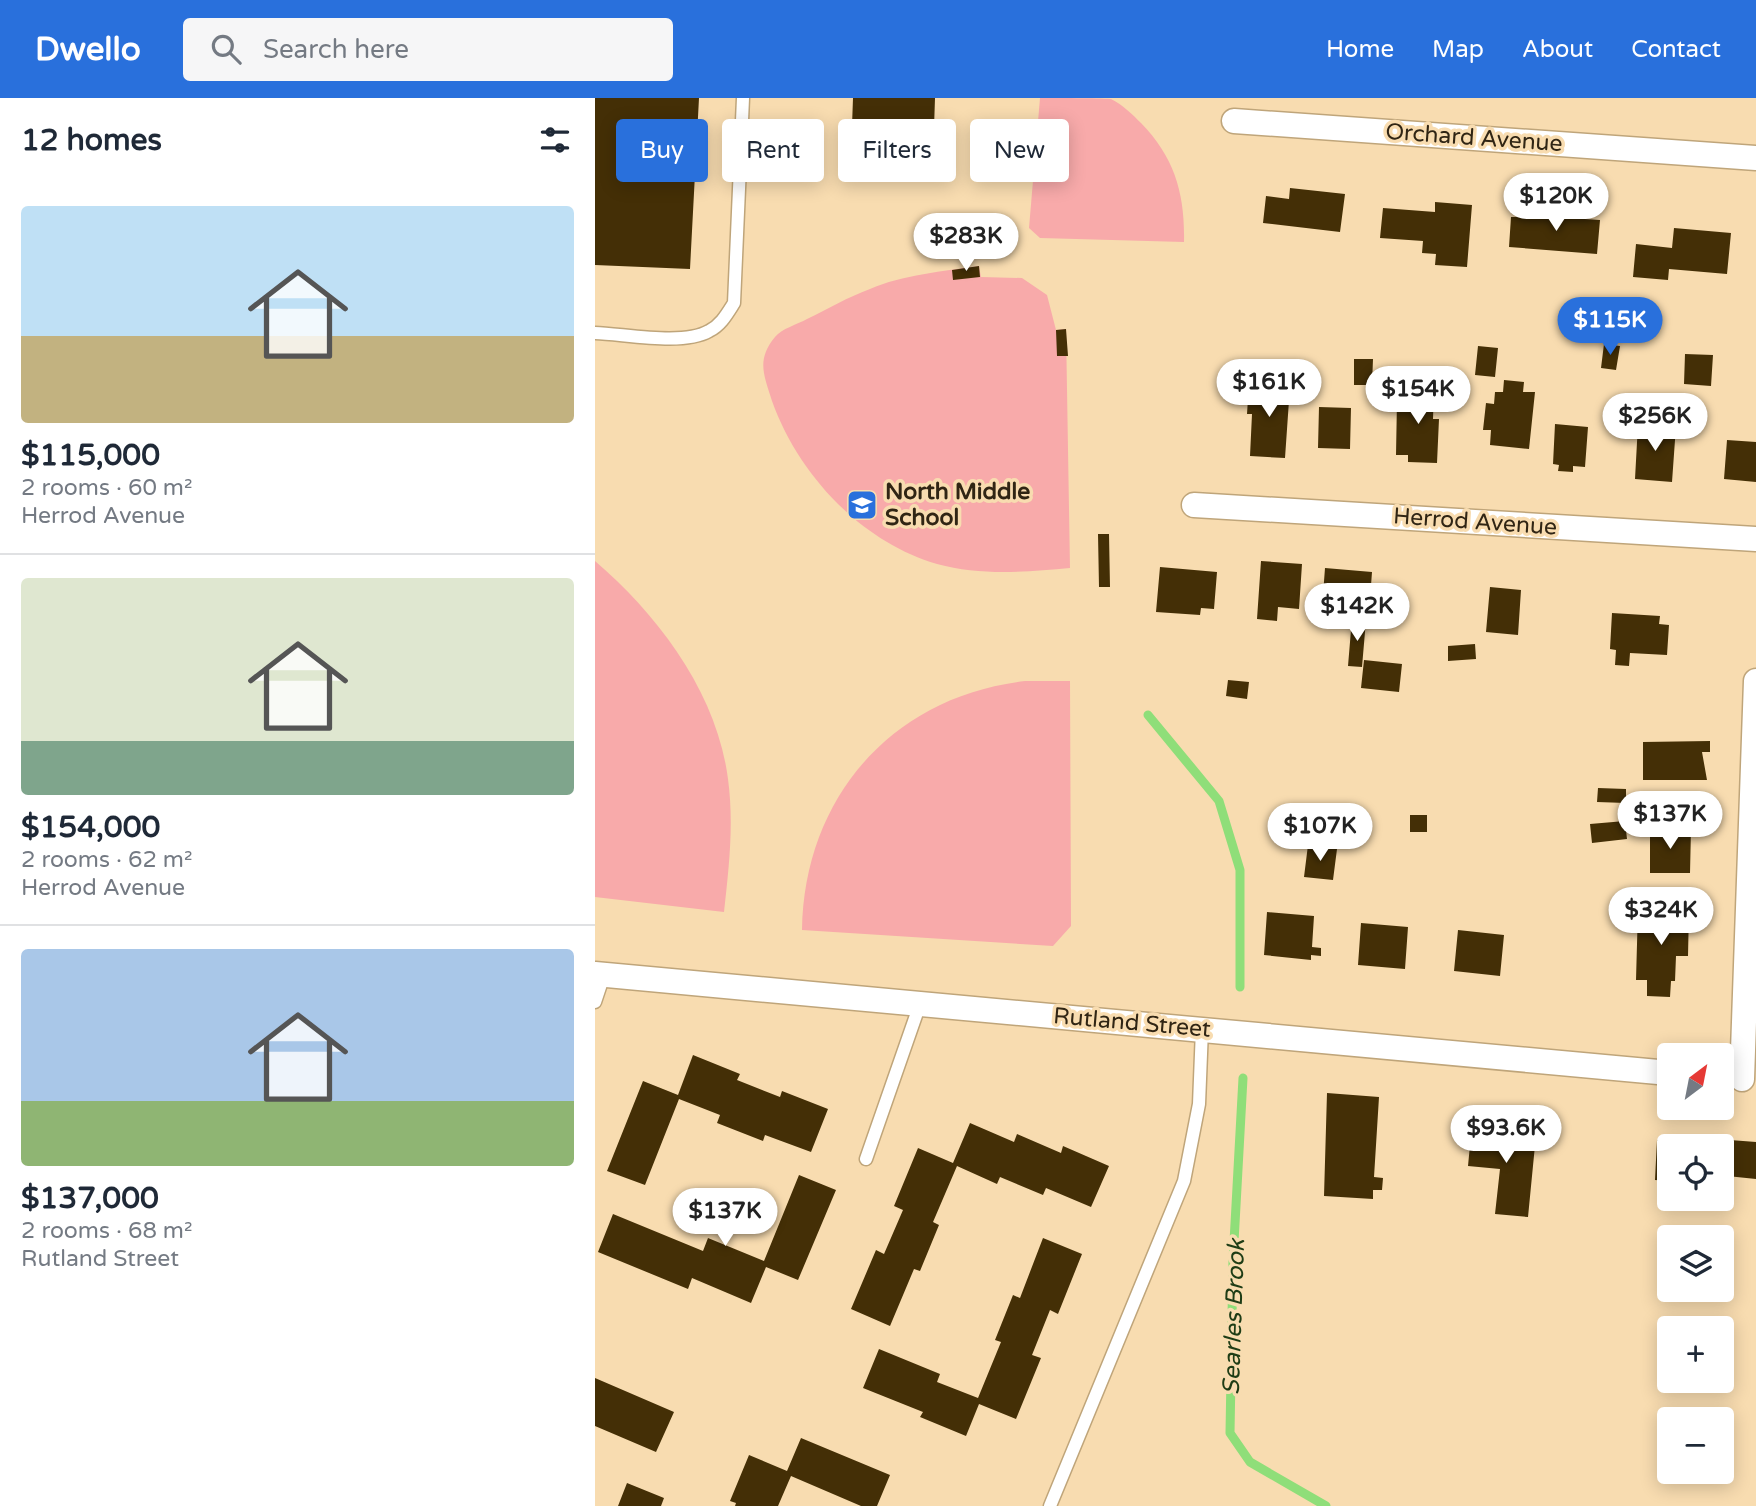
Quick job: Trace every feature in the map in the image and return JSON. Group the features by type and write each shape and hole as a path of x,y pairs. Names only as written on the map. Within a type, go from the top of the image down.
{"street":[{"name":"Orchard Avenue","path":"1234,121 1756,158"},
{"name":"Herrod Avenue","path":"1194,505 1756,539"},
{"path":"1740,1079 1756,681"},
{"name":"Rutland Street","path":"599,974 1657,1072"}],"lane":[{"path":"595,333 687,338 709,332 724,320 734,303 743,98"},
{"path":"595,1002 599,974"},
{"path":"866,1159 920,1004"},
{"path":"1050,1506 1184,1181 1199,1104 1202,1030"}],"shaded area":[{"path":"1040,98 1111,99 1123,107 1153,136 1170,163 1180,192 1184,242 1040,238 1029,228 1033,182 1069,182 1069,119 1038,119"},
{"path":"979,266 981,277 1022,278 1047,295 1056,330 1066,329 1070,568 1003,572 954,568 909,554 883,540 836,502 816,479 783,428 766,383 763,368 765,353 775,337 785,329 882,284 923,274"},
{"path":"595,561 619,583 662,631 681,658 712,716 722,747 731,812 724,912 595,897"},
{"path":"1025,681 1070,681 1071,926 1053,946 802,930 807,882 819,837 839,797 865,761 897,731 935,708 978,691"}],"building":[{"path":"595,98 699,98 698,119 616,119 616,182 695,182 690,269 595,265"},
{"path":"853,98 935,98 934,119 852,119"},
{"path":"1290,188 1345,194 1340,232 1263,223 1266,196 1289,199"},
{"path":"1435,202 1472,205 1467,267 1435,265 1436,254 1422,253 1423,241 1380,238 1383,208 1435,212"},
{"path":"1565,211 1586,213 1585,219 1600,220 1597,254 1509,247 1511,217 1564,217"},
{"path":"1674,228 1731,233 1727,274 1669,269 1668,280 1633,277 1636,244 1672,248"},
{"path":"979,266 980,277 953,280 952,270"},
{"path":"1066,329 1068,356 1057,356 1056,330"},
{"path":"1604,344 1620,346 1616,370 1601,368"},
{"path":"1478,346 1498,348 1495,377 1475,375"},
{"path":"1685,354 1713,355 1711,386 1684,384"},
{"path":"1354,359 1373,359 1372,385 1354,385"},
{"path":"1504,380 1524,382 1523,392 1535,392 1529,449 1490,445 1491,430 1483,430 1486,403 1494,404 1495,392 1503,392"},
{"path":"1249,383 1290,386 1285,458 1250,456 1252,414 1247,414"},
{"path":"1411,385 1434,386 1433,419 1439,419 1437,463 1408,462 1408,455 1396,455 1397,400 1410,401"},
{"path":"1319,407 1351,408 1350,449 1318,448"},
{"path":"1555,424 1588,427 1585,467 1573,466 1573,472 1558,471 1559,465 1553,464"},
{"path":"1638,424 1676,426 1672,482 1635,479"},
{"path":"1727,440 1756,442 1756,482 1724,479"},
{"path":"1098,534 1109,534 1110,587 1099,587"},
{"path":"1261,561 1302,564 1299,609 1278,607 1277,621 1257,619"},
{"path":"1160,567 1217,572 1214,609 1201,608 1200,615 1156,612"},
{"path":"1325,568 1372,572 1369,612 1322,608"},
{"path":"1490,587 1521,590 1518,635 1486,632"},
{"path":"1612,613 1660,616 1659,624 1669,625 1667,655 1630,653 1629,666 1615,665 1616,650 1610,649"},
{"path":"1352,618 1366,620 1362,667 1348,666"},
{"path":"1475,644 1476,659 1448,661 1448,646"},
{"path":"1364,660 1402,664 1399,692 1361,688"},
{"path":"1228,680 1249,682 1247,699 1226,696"},
{"path":"1710,741 1710,752 1702,752 1707,780 1643,780 1643,742"},
{"path":"1598,788 1626,789 1626,803 1597,802"},
{"path":"1410,815 1427,815 1427,832 1410,832"},
{"path":"1625,821 1627,839 1592,843 1590,824"},
{"path":"1650,829 1691,829 1690,873 1650,873"},
{"path":"1308,845 1337,849 1333,880 1304,877"},
{"path":"1638,908 1689,909 1688,956 1676,956 1675,981 1671,981 1670,997 1647,996 1647,980 1636,980"},
{"path":"1267,912 1314,916 1312,947 1321,948 1321,956 1311,955 1311,960 1264,955"},
{"path":"1361,923 1408,927 1405,969 1358,965"},
{"path":"1458,930 1504,935 1500,976 1454,971"},
{"path":"693,1055 740,1074 737,1080 780,1097 782,1091 828,1109 811,1152 765,1135 763,1141 717,1123 720,1115 679,1099 645,1185 607,1171 643,1081 678,1095"},
{"path":"1327,1093 1379,1097 1374,1177 1383,1178 1382,1190 1373,1190 1373,1199 1324,1196"},
{"path":"970,1123 1014,1142 1017,1134 1061,1153 1063,1146 1109,1166 1091,1207 1046,1188 1043,1195 1000,1177 997,1184 957,1166 933,1222 939,1225 920,1271 914,1269 890,1326 851,1309 876,1250 884,1254 903,1210 894,1206 918,1148 953,1163"},
{"path":"1472,1124 1516,1128 1515,1133 1536,1135 1528,1217 1495,1214 1500,1169 1468,1166"},
{"path":"1657,1140 1657,1180 1655,1180"},
{"path":"1734,1140 1756,1142 1756,1179 1734,1177"},
{"path":"799,1175 836,1190 798,1280 766,1267 751,1303 692,1278 688,1289 598,1252 613,1214 703,1251 708,1238 764,1261"},
{"path":"1043,1238 1082,1254 1058,1314 1050,1310 1032,1355 1041,1358 1016,1419 979,1404 966,1436 920,1417 923,1412 863,1388 879,1349 940,1374 937,1382 978,1398 1001,1342 995,1340 1013,1295 1020,1298"},
{"path":"595,1378 674,1412 656,1452 595,1426"},
{"path":"801,1438 890,1475 877,1506 861,1506 791,1476 778,1506 735,1506 736,1503 730,1501 749,1455 787,1471"},
{"path":"627,1483 664,1498 661,1506 618,1506"}],"waterway":[{"name":"Searles Brook","path":"1148,715 1219,801 1240,870 1240,987"},
{"name":"Searles Brook","path":"1243,1078 1233,1260 1230,1433 1250,1462 1326,1506"}],"place":[{"name":"North Middle School","path":"862,505"}]}
